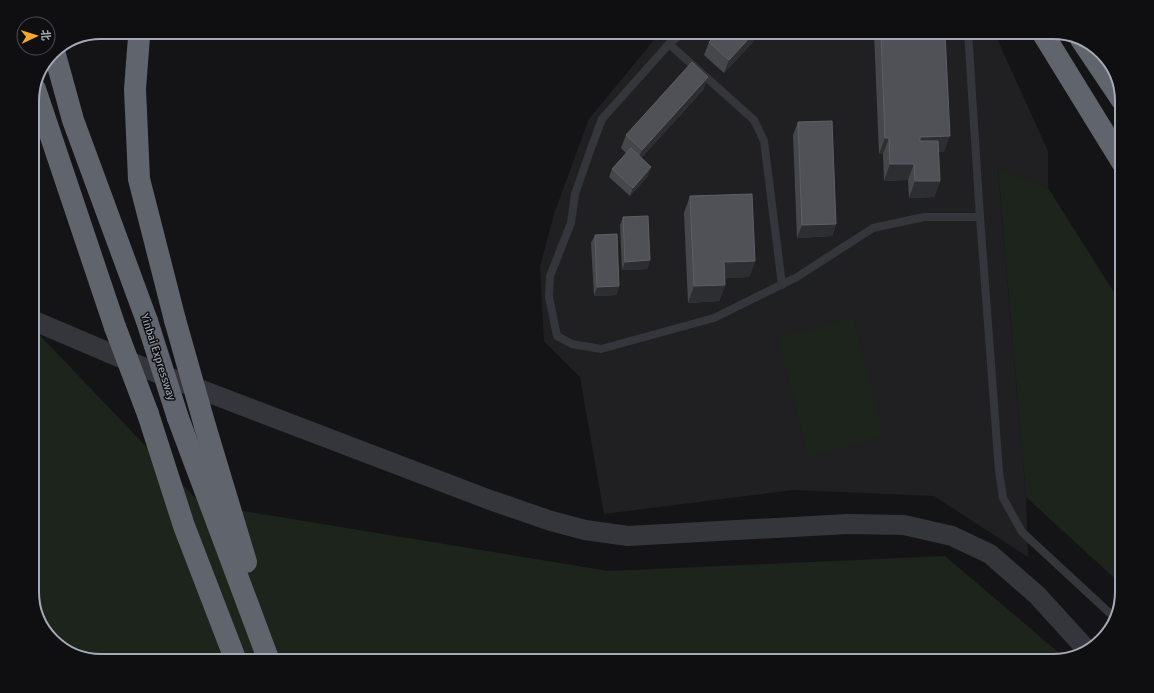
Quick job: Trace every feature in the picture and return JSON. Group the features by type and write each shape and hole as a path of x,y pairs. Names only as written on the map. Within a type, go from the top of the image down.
{"highway":[{"path":"139,39 135,89 139,179 175,320 205,426 274,654"},
{"path":"1046,39 1115,151"},
{"path":"1087,49 1114,88"},
{"name":"Yinbai Expressway","path":"56,58 73,120 147,321 178,418 266,654"},
{"path":"39,101 115,327 148,414 184,526 233,654"}],"street":[{"path":"39,323 159,374 490,500 551,521 585,530 628,536 848,524 904,525 952,536 990,554 1038,595 1084,646"}],"lane":[{"path":"674,39 602,119 575,194 571,223 550,276 549,297 557,336 572,344 601,349 714,318 797,277 873,228 924,217 980,218"},
{"path":"968,39 980,218 999,470 1003,498 1022,532 1111,614"},
{"path":"669,44 754,120 764,141 782,285"}],"shaded area":[{"path":"655,39 997,39 1048,151 1048,188 998,169 1026,497 1028,557 934,496 793,490 604,514 580,377 544,341 540,267 554,214 589,119"},
{"path":"998,168 1048,188 1115,294 1115,579 1026,497"},
{"path":"853,318 884,437 809,457 778,338"},
{"path":"39,334 201,504 608,571 945,556 1059,653 100,654 85,652 70,646 57,636 45,620 40,604"}],"building":[{"path":"712,39 748,39 729,60 709,42"},
{"path":"881,39 945,39 950,136 920,137 920,141 938,141 940,181 915,181 914,164 890,164 889,138 885,138"},
{"path":"692,62 708,77 642,150 626,135"},
{"path":"832,121 836,224 802,225 798,122"},
{"path":"631,148 651,167 633,188 612,169"},
{"path":"752,194 755,261 724,262 725,285 694,286 690,196"},
{"path":"648,216 650,260 625,262 623,217"},
{"path":"617,234 619,286 597,287 595,235"}]}
